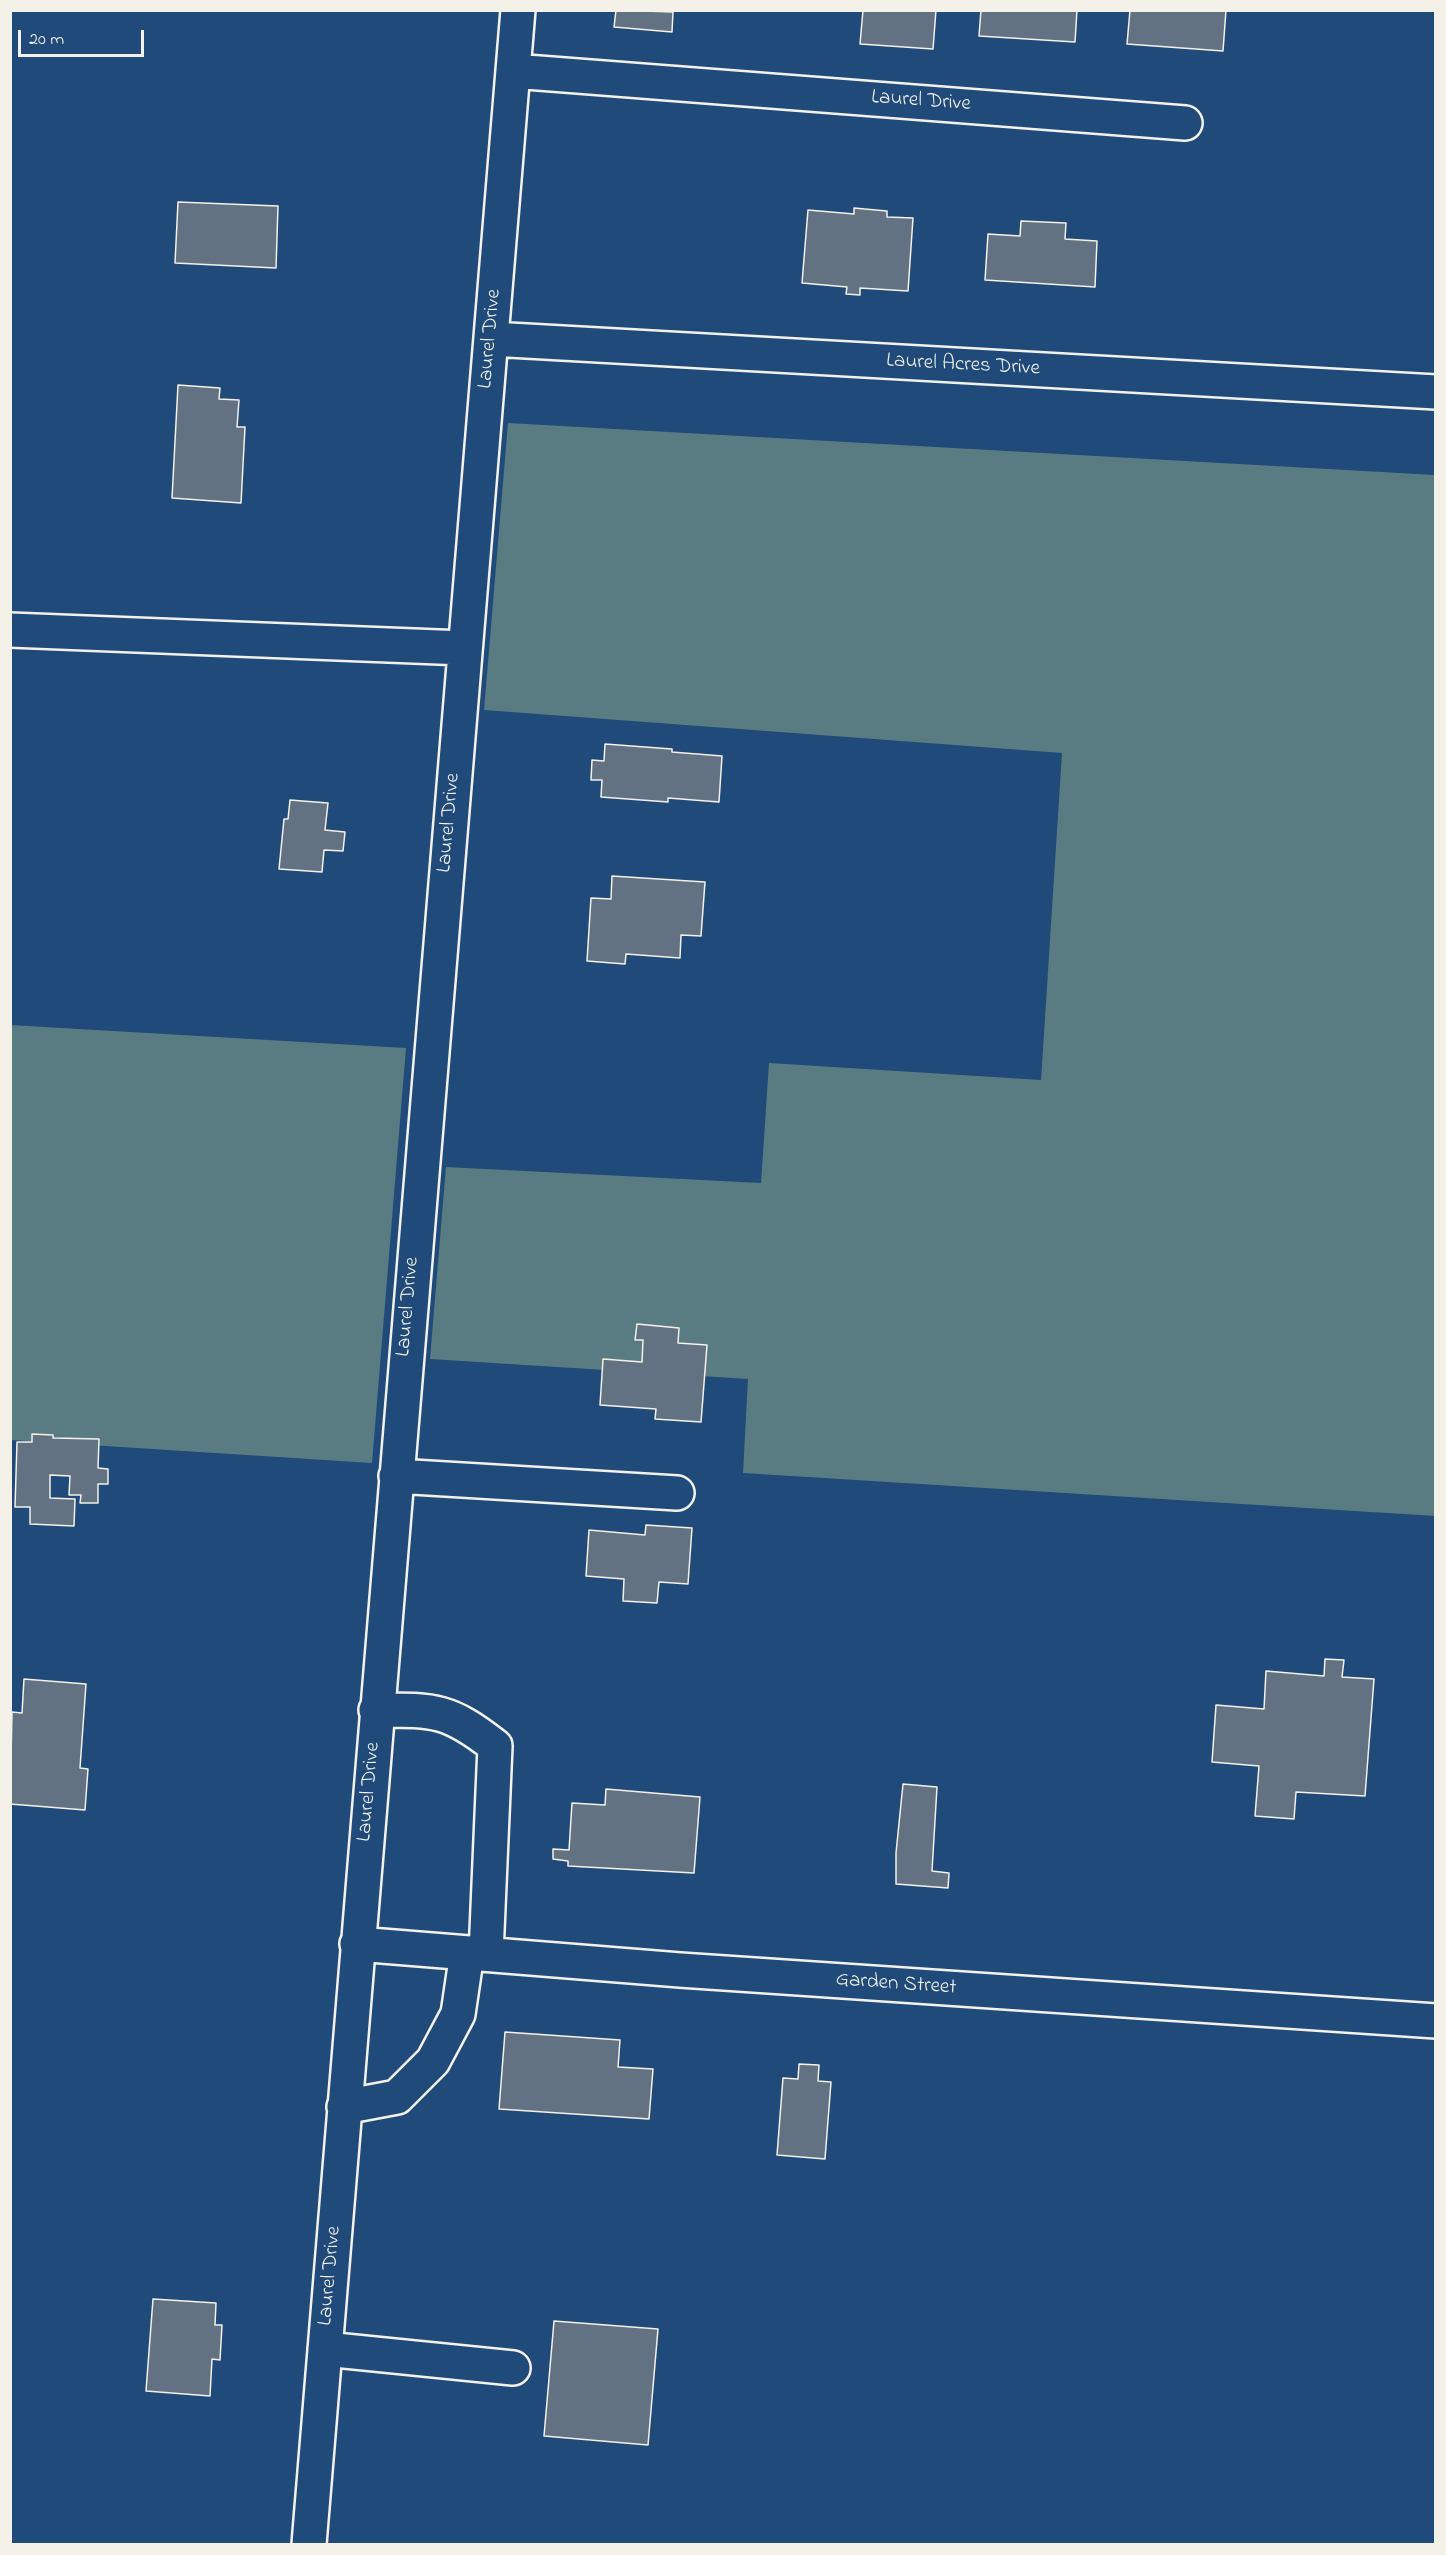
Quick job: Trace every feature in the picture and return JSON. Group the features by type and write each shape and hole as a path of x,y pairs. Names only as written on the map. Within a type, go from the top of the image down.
{"street":[{"name":"Laurel Drive","path":"309,2544 518,10"},
{"name":"Laurel Drive","path":"513,71 1185,123"},
{"name":"Laurel Acres Drive","path":"491,339 1436,392"},
{"path":"10,630 464,648"},
{"path":"396,1476 677,1493"},
{"path":"344,2107 397,2097 433,2061 458,2014 477,1954 495,1746 468,1724 433,1710 376,1710"},
{"name":"Garden Street","path":"357,1944 1436,2021"},
{"path":"325,2349 513,2368"}],"green space":[{"path":"508,423 1435,475 1435,1516 743,1473 748,1379 430,1359 446,1167 761,1183 769,1063 1041,1080 1062,753 484,710"},
{"path":"10,1025 406,1048 372,1463 11,1440"}],"building":[{"path":"616,10 673,12 672,32 614,27"},
{"path":"863,10 936,10 933,49 860,44"},
{"path":"981,10 1077,10 1075,42 979,36"},
{"path":"1130,10 1226,10 1223,51 1127,44"},
{"path":"178,202 278,206 276,268 175,263"},
{"path":"854,208 887,211 887,217 913,218 908,291 860,288 860,295 846,294 847,287 802,283 808,210 854,214"},
{"path":"1021,221 1066,223 1065,239 1097,241 1095,287 985,280 988,234 1020,236"},
{"path":"178,385 220,388 219,399 239,400 237,427 245,427 241,503 172,498"},
{"path":"605,744 672,749 672,752 722,756 719,802 668,798 668,802 601,797 602,780 591,780 592,760 604,761"},
{"path":"290,800 328,803 325,830 345,832 343,851 324,850 322,872 279,869 284,819 288,819"},
{"path":"612,876 705,882 701,936 681,935 680,958 626,954 625,964 587,961 591,898 611,899"},
{"path":"637,1324 679,1328 678,1343 707,1345 701,1422 655,1419 656,1409 600,1405 603,1359 642,1362 643,1340 635,1340"},
{"path":"32,1434 53,1435 53,1438 99,1439 98,1468 108,1469 108,1484 98,1484 98,1503 80,1503 81,1495 69,1495 70,1476 50,1475 50,1498 75,1499 74,1526 30,1524 30,1507 15,1507 17,1442 32,1442"},
{"path":"646,1525 692,1528 688,1584 659,1582 657,1603 623,1601 624,1579 586,1576 589,1530 645,1535"},
{"path":"1325,1659 1344,1660 1342,1677 1374,1679 1365,1796 1296,1792 1294,1819 1255,1816 1259,1766 1212,1762 1216,1705 1264,1709 1266,1671 1324,1676"},
{"path":"24,1679 86,1684 80,1768 88,1769 85,1810 10,1804 12,1712 22,1713"},
{"path":"903,1784 937,1787 932,1871 949,1873 948,1888 896,1884 896,1853"},
{"path":"606,1789 700,1797 694,1873 568,1866 568,1861 553,1859 553,1849 569,1850 572,1803 605,1805"},
{"path":"505,2032 620,2040 618,2067 653,2069 649,2119 499,2109"},
{"path":"799,2064 819,2065 818,2081 831,2082 825,2159 777,2155 783,2078 798,2079"},
{"path":"153,2299 216,2303 215,2325 222,2325 220,2360 212,2359 210,2396 146,2391"},
{"path":"554,2321 658,2329 648,2445 544,2436"}]}
